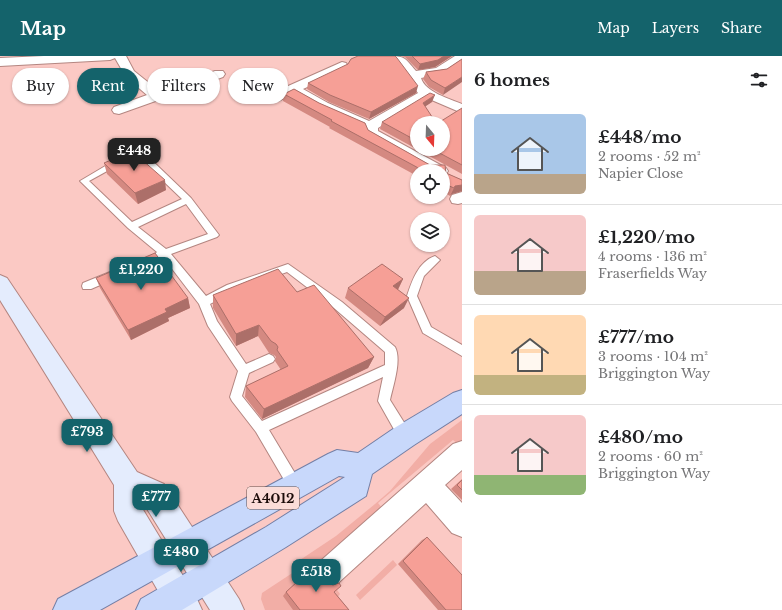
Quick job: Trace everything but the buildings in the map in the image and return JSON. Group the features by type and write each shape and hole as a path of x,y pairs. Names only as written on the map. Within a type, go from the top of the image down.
{"main road":[{"path":"361,466 405,436 462,401"},
{"name":"A4012","path":"69,610 188,546 295,485 338,463 361,466 356,486 288,530 209,577 182,603 152,610"}],"street":[{"path":"0,62 110,56"},
{"path":"120,56 122,66 134,79 147,89"},
{"path":"392,56 400,60 414,76 414,80 427,93 459,105"},
{"path":"414,76 440,71 462,57"},
{"path":"288,92 342,66"},
{"path":"294,89 323,106 370,127 372,133 427,164"},
{"path":"370,127 427,93"},
{"path":"118,110 147,100"},
{"path":"0,283 128,482 154,494 209,577 228,610"},
{"path":"327,574 462,453"},
{"path":"128,482 128,511 182,603"},
{"path":"427,484 462,523"}],"lane":[{"path":"150,259 165,253 214,235 188,200 137,151 84,181 131,226 165,253 204,302 212,322 244,370"},
{"path":"131,226 188,200"},
{"path":"435,260 420,274 412,296 427,330 462,352"},
{"path":"204,302 231,288 288,268 338,305 391,350 391,368 384,401 405,436"},
{"path":"87,286 122,271"},
{"path":"269,359 244,370 236,397 260,428 295,485"},
{"path":"260,428 391,368"}],"shaded area":[{"path":"462,420 462,442 459,445 453,440 378,503 383,509 318,564 340,594 333,603 293,610 265,610 261,599 262,593 300,568 297,562 336,536 375,504 390,491 430,444"},
{"path":"393,560 397,565 360,600 356,595"}]}
